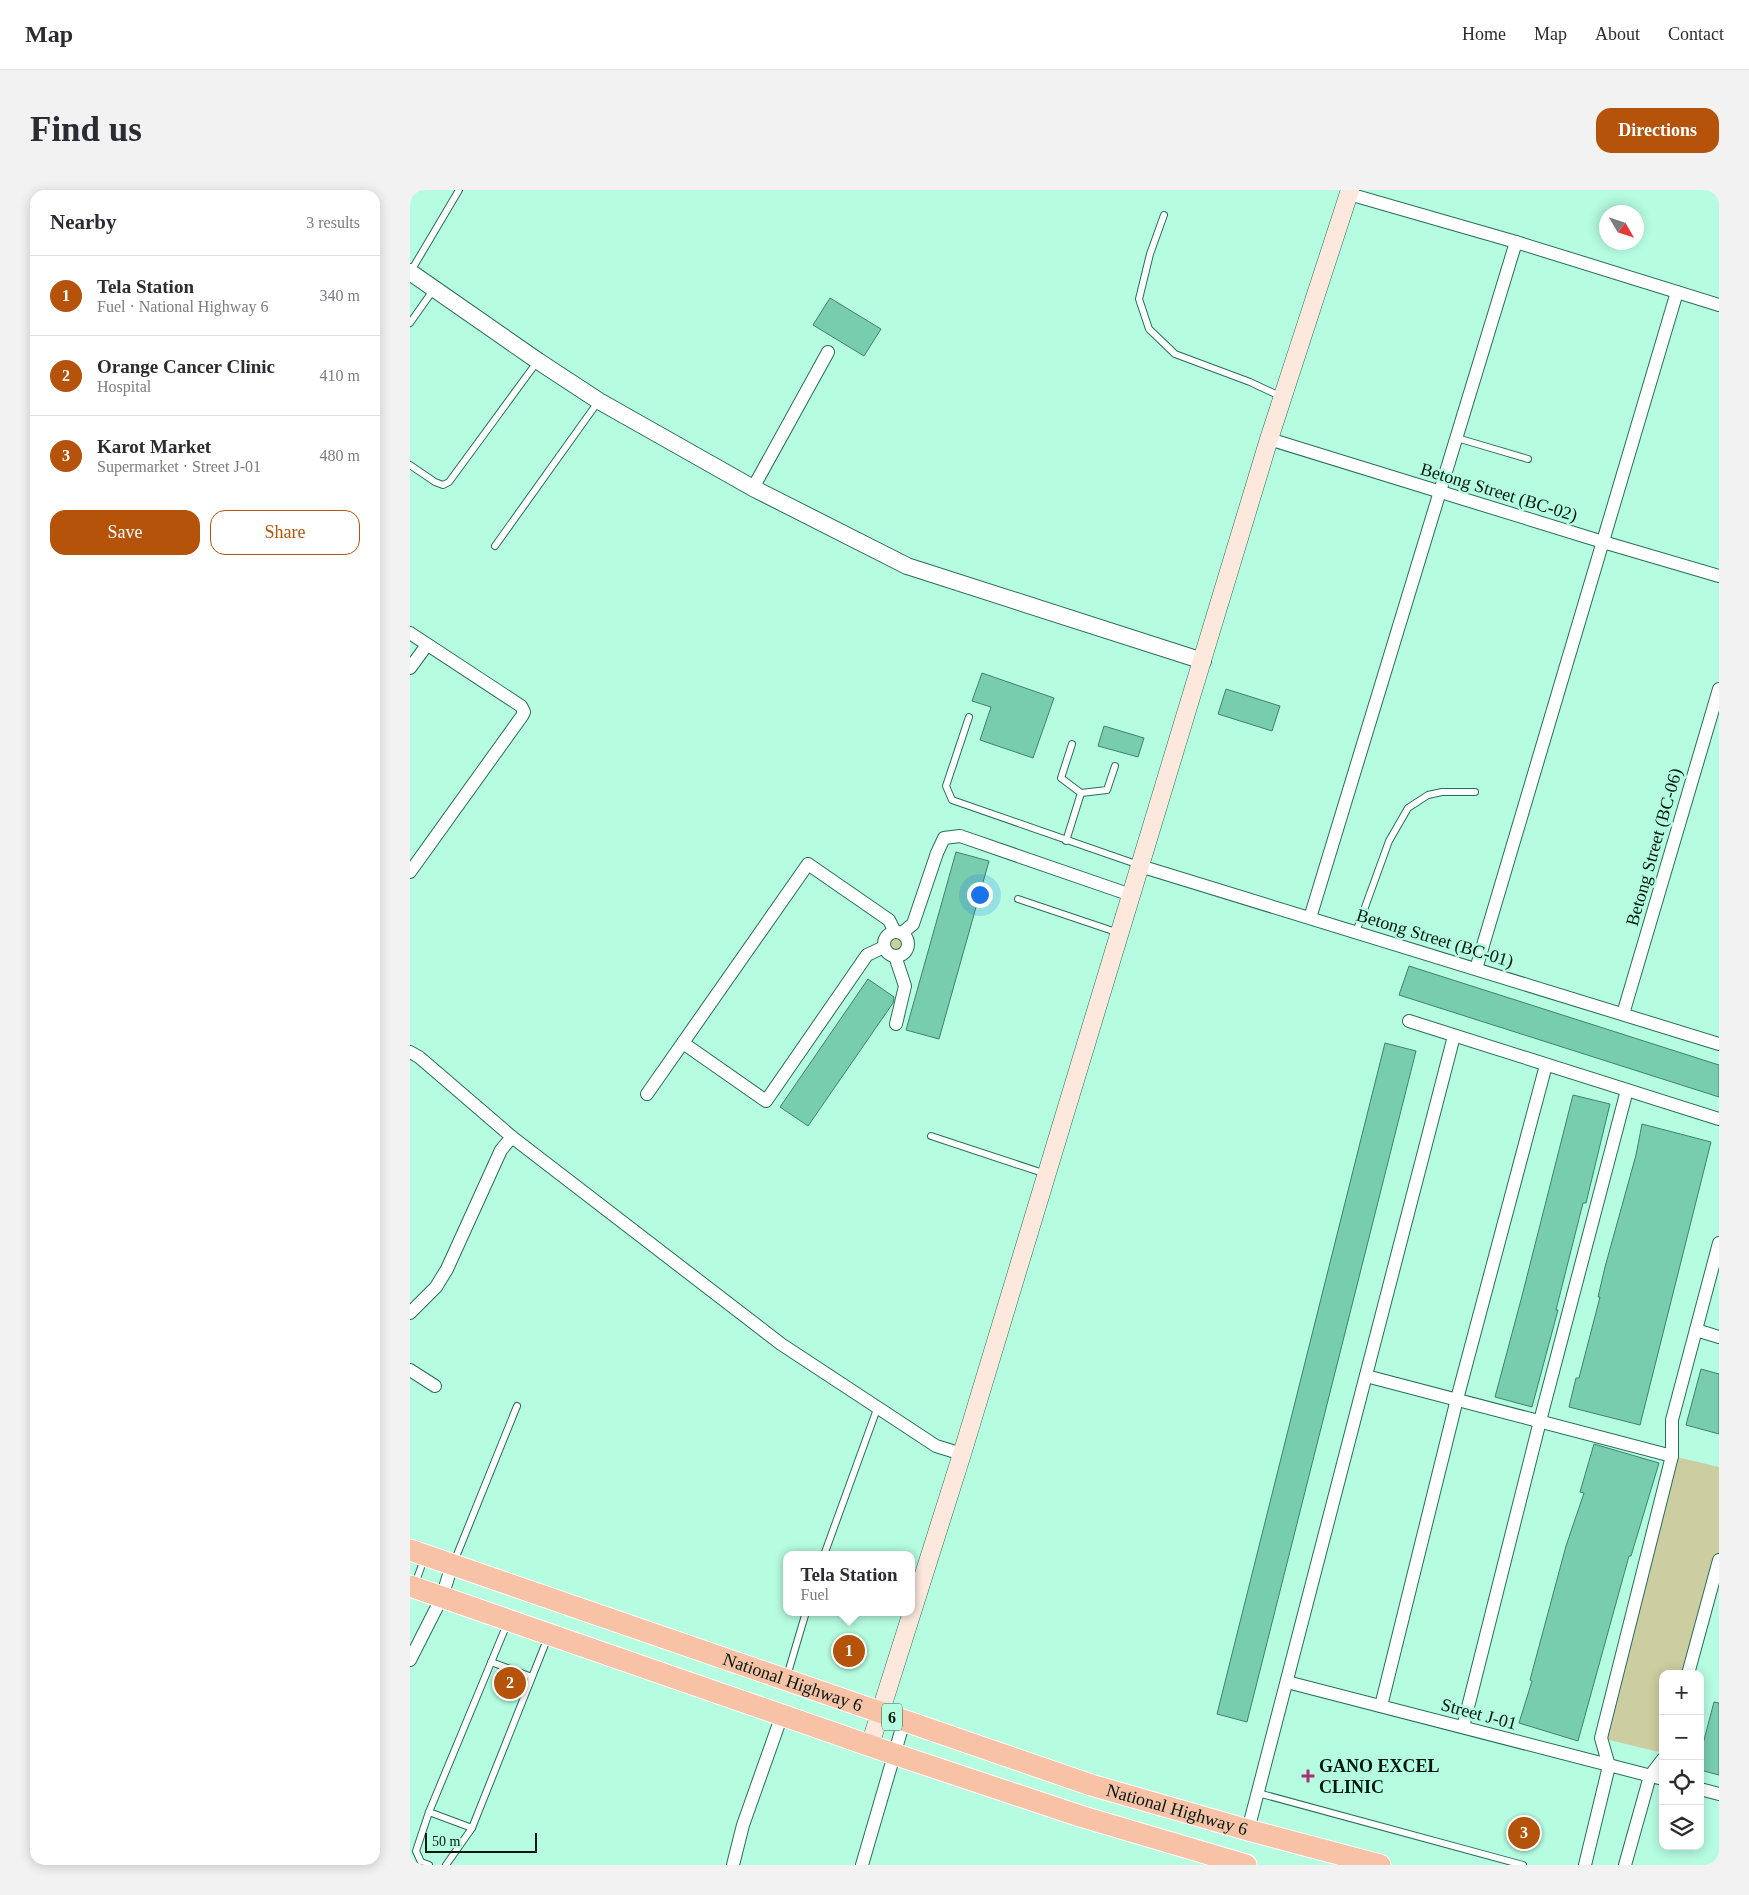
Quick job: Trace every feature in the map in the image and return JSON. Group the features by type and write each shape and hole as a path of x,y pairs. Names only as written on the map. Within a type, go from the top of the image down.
{"highway":[{"name":"National Highway 6","path":"418,1553 1092,1785 1332,1856 1380,1865"},
{"name":"National Highway 6","path":"411,1589 442,1597 894,1754 1080,1816 1246,1865"}],"main road":[{"path":"915,1602 1204,661 1269,439 1350,192"},
{"path":"870,1745 911,1616"}],"street":[{"path":"1350,192 1719,305"},
{"path":"1310,918 1516,242"},
{"path":"410,272 599,401 753,488 907,566 1204,661"},
{"path":"1476,969 1677,292"},
{"path":"753,488 828,352"},
{"name":"Betong Street (BC-02)","path":"1269,439 1719,576"},
{"path":"410,633 521,706 524,712 410,872"},
{"path":"410,668 427,645"},
{"name":"Betong Street (BC-06)","path":"1623,1014 1719,689"},
{"path":"646,1094 808,864 889,920 898,933 907,939 907,948 902,954 894,956 888,953 884,947 885,938 898,933 913,924 944,838 960,836 1131,895"},
{"name":"Betong Street (BC-01)","path":"1140,866 1719,1044"},
{"path":"683,1042 766,1101 866,955 884,947"},
{"path":"894,956 905,986 896,1024"},
{"path":"1409,1021 1719,1119"},
{"path":"1248,1830 1454,1036"},
{"path":"410,1052 512,1137 781,1344 877,1409 936,1446 962,1454"},
{"path":"1380,1706 1457,1399 1546,1065"},
{"path":"1463,1728 1540,1420 1627,1090"},
{"path":"410,1313 436,1287 444,1275 501,1150 512,1137"},
{"path":"1585,1865 1609,1766 1601,1738 1672,1456 1672,1420 1719,1243"},
{"path":"1696,1330 1719,1336"},
{"path":"410,1370 435,1386"},
{"path":"1366,1376 1672,1456"},
{"path":"1689,1670 1719,1560"},
{"path":"410,1660 442,1597 452,1565"},
{"name":"Street J-01","path":"1287,1682 1657,1778"},
{"path":"733,1865 743,1826 782,1715"},
{"path":"862,1865 904,1721"},
{"path":"1625,1865 1663,1760"},
{"path":"1704,1790 1719,1794"}],"lane":[{"path":"410,272 459,190"},
{"path":"1164,215 1150,254 1139,299 1149,329 1175,354 1250,382 1283,397"},
{"path":"410,323 434,289"},
{"path":"410,465 435,482 443,485 449,482 538,361"},
{"path":"495,546 599,401"},
{"path":"1457,438 1528,459"},
{"path":"969,717 946,786 952,800 1140,866"},
{"path":"1072,744 1062,778 1080,793 1107,790 1115,766"},
{"path":"1356,932 1389,841 1408,808 1428,795 1442,792 1475,792"},
{"path":"1066,841 1080,793"},
{"path":"1018,899 1120,933"},
{"path":"931,1136 1047,1174"},
{"path":"452,1565 517,1406"},
{"path":"825,1551 877,1409"},
{"path":"411,1589 418,1553"},
{"path":"786,1680 805,1616"},
{"path":"429,1865 421,1862 416,1851 429,1812 509,1620"},
{"path":"446,1865 472,1828 550,1634"},
{"path":"491,1662 532,1678"},
{"path":"1258,1793 1523,1865"},
{"path":"429,1812 472,1828"}],"green space":[{"path":"893,936 899,936 904,941 902,950 893,952 888,947 888,941"},
{"path":"1672,1456 1719,1467 1719,1560 1689,1670 1659,1670 1659,1752 1601,1738"}],"building":[{"path":"830,298 881,329 864,356 813,325"},
{"path":"982,673 1054,698 1033,758 980,740 991,707 972,701"},
{"path":"1226,689 1280,706 1272,731 1218,714"},
{"path":"1104,726 1144,738 1138,757 1098,746"},
{"path":"956,852 989,861 939,1039 906,1030"},
{"path":"1409,966 1719,1065 1719,1097 1399,995"},
{"path":"868,979 894,997 893,1003 808,1126 780,1107"},
{"path":"1385,1043 1416,1051 1247,1722 1217,1714"},
{"path":"1573,1095 1610,1104 1532,1407 1495,1397"},
{"path":"1642,1124 1711,1142 1640,1425 1569,1407 1576,1378 1579,1378 1600,1297 1598,1297 1605,1267 1636,1155"},
{"path":"1701,1369 1719,1374 1719,1434 1686,1425"},
{"path":"1594,1444 1659,1463 1631,1556 1629,1556 1578,1741 1519,1723 1532,1681 1530,1680 1566,1546 1584,1493 1580,1492"},
{"path":"1714,1702 1719,1703 1719,1775 1704,1771 1704,1740"}],"place":[{"name":"Tela Station","path":"849,1651"},
{"name":"Orange Cancer Clinic","path":"510,1683"},
{"name":"GANO EXCEL CLINIC","path":"1308,1776"},
{"name":"Karot Market","path":"1524,1833"}]}
